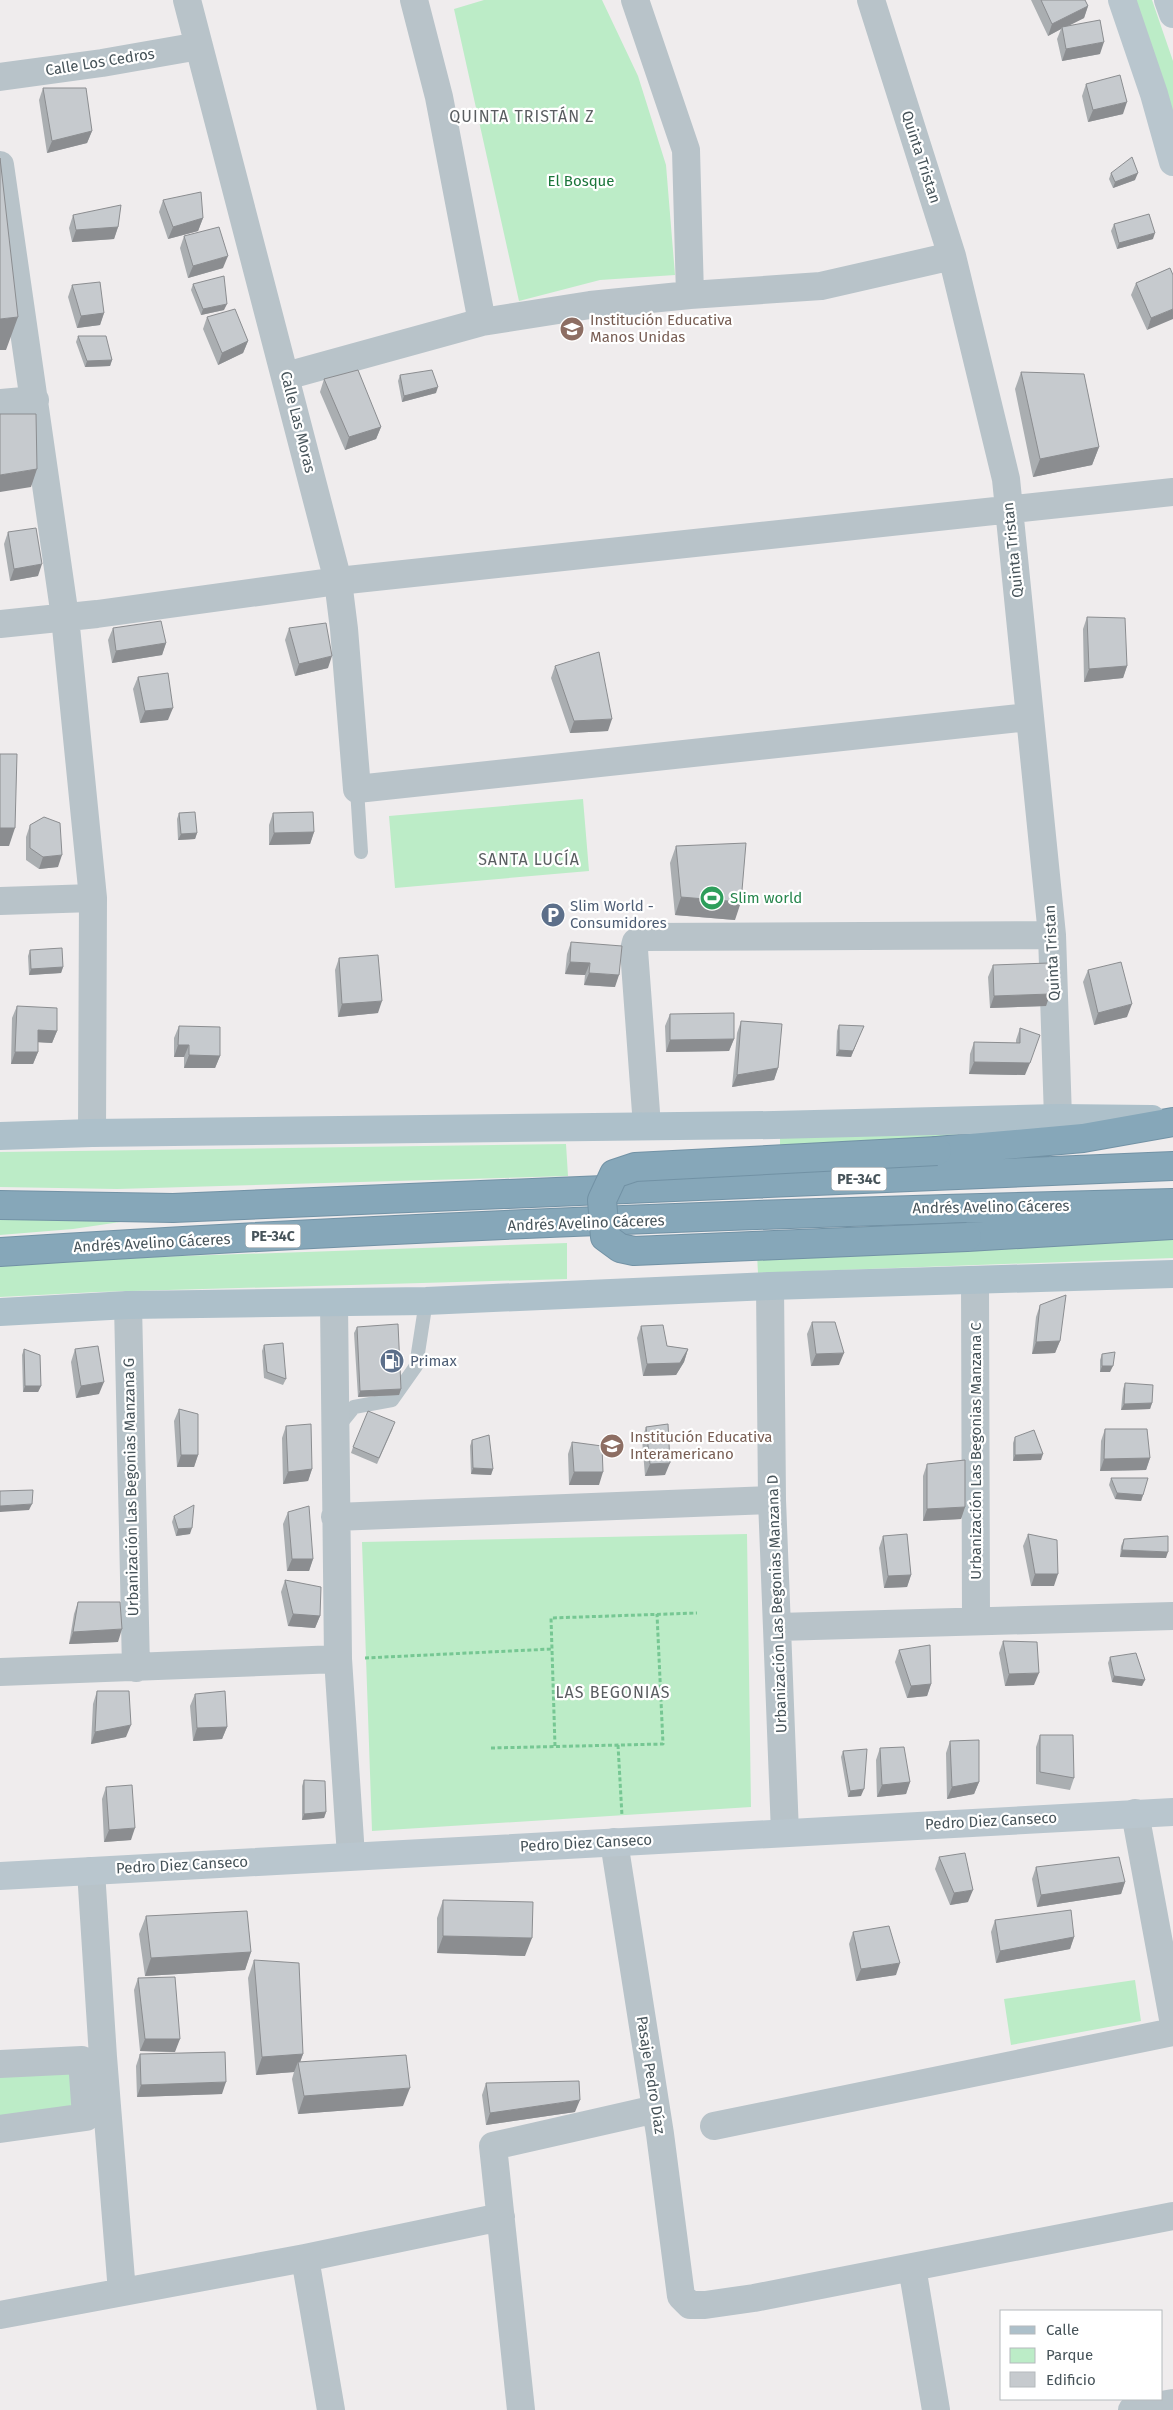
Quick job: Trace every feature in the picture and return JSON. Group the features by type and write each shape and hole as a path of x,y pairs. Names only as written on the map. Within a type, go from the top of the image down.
{"highway":[{"path":"1173,1121 1083,1138 937,1151 635,1167 614,1174 602,1200 605,1237 620,1248 634,1251 967,1237 1173,1225"},
{"name":"Andrés Avelino Cáceres","path":"0,1205 173,1208 1173,1166"},
{"name":"Andrés Avelino Cáceres","path":"0,1252 184,1240 902,1209 1173,1203"}],"main road":[{"path":"0,1136 92,1132 647,1126 1058,1118 1173,1121"},
{"path":"0,1312 128,1305 426,1301 770,1286 1173,1274"}],"street":[{"name":"Calle Las Moras","path":"187,0 338,581 344,629 356,789"},
{"path":"414,0 439,97 482,322"},
{"path":"635,0 686,150 690,295"},
{"name":"Quinta Tristan","path":"871,0 952,256 1006,479 1052,935 1058,1118"},
{"path":"1122,0 1154,94 1173,162"},
{"path":"1168,0 1173,14"},
{"name":"Calle Los Cedros","path":"0,77 102,63 199,46"},
{"path":"0,165 65,616 94,898 92,1132"},
{"path":"286,376 482,322 590,305 690,295 821,286 952,256"},
{"path":"0,403 34,400"},
{"path":"0,624 338,581 1173,492"},
{"path":"356,789 1029,717"},
{"path":"0,901 94,898"},
{"path":"647,1126 634,950 636,942 645,937 1052,935"},
{"name":"Urbanización Las Begonias Manzana C","path":"975,1280 976,1622"},
{"name":"Urbanización Las Begonias Manzana D","path":"770,1286 772,1500 785,1833"},
{"path":"334,1303 338,1660 351,1856"},
{"name":"Urbanización Las Begonias Manzana G","path":"128,1305 136,1668"},
{"path":"335,1517 772,1500"},
{"path":"778,1627 1173,1616"},
{"path":"0,1672 338,1660"},
{"name":"Pedro Diez Canseco","path":"0,1876 1173,1812"},
{"path":"1135,1813 1173,2019"},
{"name":"Pasaje Pedro Díaz","path":"619,1842 681,2296 690,2305 705,2305 754,2298 912,2267"},
{"path":"91,1870 103,2057 122,2292"},
{"path":"714,2126 1173,2032"},
{"path":"0,2064 82,2060 86,2117 0,2129"},
{"path":"521,2410 501,2217 492,2150 495,2145 656,2109"},
{"path":"936,2410 912,2267 1173,2216"},
{"path":"0,2315 305,2258 501,2217"},
{"path":"305,2258 331,2410"},
{"path":"1132,2410 1173,2403"}],"lane":[{"name":"Calle Las Moras","path":"356,789 361,852"},
{"path":"335,1430 354,1407 392,1400 416,1366 426,1301"}],"path":[{"path":"555,1746 551,1618 697,1613"},
{"path":"491,1748 663,1744 657,1614"},
{"path":"338,1660 552,1649"},
{"path":"618,1745 619,1842"}],"green space":[{"name":"El Bosque","path":"484,0 602,0 638,76 666,165 675,275 600,280 519,301 454,9"},
{"path":"1135,0 1152,0 1173,61 1173,116"},
{"path":"583,799 589,871 395,888 389,816"},
{"path":"988,1124 988,1136 780,1150 780,1133"},
{"path":"566,1144 568,1176 117,1189 0,1187 0,1152"},
{"path":"0,1216 127,1221 73,1229 0,1235"},
{"path":"1173,1239 1173,1258 758,1273 757,1254"},
{"path":"567,1243 567,1279 97,1292 0,1297 0,1266 96,1259"},
{"path":"747,1534 751,1807 372,1831 362,1542"},
{"path":"1135,1980 1141,2021 1011,2045 1004,1999"},
{"path":"74,2073 78,2109 0,2117 0,2077"}],"building":[{"path":"1041,0 1085,0 1088,6 1052,24"},
{"path":"1100,20 1104,42 1066,49 1062,27"},
{"path":"1120,75 1127,102 1093,110 1086,84"},
{"path":"43,88 86,88 92,131 52,141"},
{"path":"1132,157 1138,173 1115,182 1111,173"},
{"path":"0,158 18,317 0,319"},
{"path":"201,192 203,218 173,227 163,200"},
{"path":"121,205 118,227 76,230 73,215"},
{"path":"1149,214 1155,233 1119,243 1114,224"},
{"path":"219,227 228,256 193,266 184,236"},
{"path":"1170,268 1173,275 1173,309 1151,318 1136,283"},
{"path":"224,276 227,304 203,309 193,284"},
{"path":"100,282 104,313 81,316 72,285"},
{"path":"235,309 248,341 222,353 207,317"},
{"path":"78,336 106,336 112,360 87,361"},
{"path":"358,370 381,427 349,437 324,379"},
{"path":"432,370 438,387 404,396 400,375"},
{"path":"1021,372 1084,374 1099,447 1040,459"},
{"path":"0,414 36,414 37,469 0,475"},
{"path":"36,528 42,564 14,569 8,532"},
{"path":"1087,617 1125,618 1127,666 1089,669"},
{"path":"161,621 166,643 116,651 113,628"},
{"path":"326,623 332,656 299,664 289,628"},
{"path":"599,652 612,719 574,721 555,666"},
{"path":"168,673 173,708 145,711 138,677"},
{"path":"0,754 17,754 15,828 0,828"},
{"path":"195,812 197,833 181,834 179,813"},
{"path":"313,812 314,832 274,833 273,813"},
{"path":"44,817 60,823 62,855 43,857 30,848 30,825"},
{"path":"746,843 741,902 681,897 676,846"},
{"path":"571,942 622,946 619,975 589,973 590,963 570,962"},
{"path":"62,948 63,967 31,969 30,950"},
{"path":"378,955 382,1001 342,1004 339,958"},
{"path":"1121,962 1132,1004 1098,1013 1088,970"},
{"path":"1049,963 1050,994 994,996 993,965"},
{"path":"17,1006 57,1008 57,1031 38,1030 38,1052 15,1052"},
{"path":"734,1013 734,1039 670,1040 670,1014"},
{"path":"741,1021 782,1024 778,1068 737,1075"},
{"path":"839,1025 864,1026 853,1051 839,1050"},
{"path":"179,1026 220,1027 220,1056 189,1055 189,1045 178,1045"},
{"path":"1020,1028 1040,1035 1030,1063 974,1062 974,1042 1020,1043"},
{"path":"1066,1295 1060,1341 1036,1342 1040,1305"},
{"path":"812,1322 835,1322 844,1353 816,1354"},
{"path":"398,1324 401,1389 360,1391 357,1327"},
{"path":"663,1325 667,1346 688,1349 680,1363 647,1364 641,1326"},
{"path":"283,1343 286,1379 267,1372 264,1345"},
{"path":"98,1346 104,1382 81,1386 75,1349"},
{"path":"24,1349 40,1355 41,1386 25,1386"},
{"path":"1115,1352 1113,1366 1102,1366 1102,1354"},
{"path":"1125,1383 1153,1385 1152,1403 1124,1404"},
{"path":"179,1409 198,1414 198,1455 181,1455"},
{"path":"368,1411 395,1422 379,1458 353,1447"},
{"path":"311,1424 312,1469 288,1472 286,1426"},
{"path":"668,1424 670,1463 650,1464 646,1427"},
{"path":"1105,1429 1147,1429 1150,1458 1104,1459"},
{"path":"1034,1430 1043,1454 1015,1455 1015,1437"},
{"path":"489,1435 493,1469 473,1468 472,1440"},
{"path":"572,1442 602,1446 603,1472 574,1472"},
{"path":"965,1460 965,1507 927,1509 927,1464"},
{"path":"1111,1478 1148,1478 1143,1495 1117,1493"},
{"path":"33,1490 32,1504 0,1506 0,1491"},
{"path":"194,1505 192,1528 178,1529 174,1516"},
{"path":"309,1506 313,1559 292,1559 288,1512"},
{"path":"907,1534 911,1575 888,1576 883,1536"},
{"path":"1028,1534 1057,1540 1058,1574 1035,1574"},
{"path":"1168,1536 1168,1552 1122,1550 1124,1539"},
{"path":"285,1580 321,1587 320,1616 293,1614"},
{"path":"78,1602 120,1602 122,1629 73,1632"},
{"path":"1003,1641 1037,1642 1039,1673 1009,1674"},
{"path":"930,1645 931,1684 911,1686 899,1650"},
{"path":"1136,1653 1145,1680 1114,1676 1110,1657"},
{"path":"97,1691 129,1691 131,1725 95,1732"},
{"path":"225,1691 227,1727 197,1728 195,1694"},
{"path":"1040,1735 1073,1735 1074,1778 1040,1772"},
{"path":"979,1740 979,1782 952,1787 950,1741"},
{"path":"904,1747 910,1782 882,1785 880,1748"},
{"path":"867,1749 864,1789 850,1791 843,1751"},
{"path":"304,1780 325,1781 326,1812 304,1814"},
{"path":"132,1785 135,1828 109,1830 106,1787"},
{"path":"965,1853 973,1890 954,1893 939,1857"},
{"path":"1119,1857 1125,1882 1041,1895 1036,1867"},
{"path":"443,1900 533,1902 532,1938 443,1936"},
{"path":"1071,1910 1074,1937 1000,1951 995,1920"},
{"path":"247,1911 251,1952 151,1958 146,1916"},
{"path":"889,1926 900,1963 861,1969 853,1932"},
{"path":"254,1960 299,1963 303,2054 262,2057"},
{"path":"175,1977 180,2039 145,2039 138,1978"},
{"path":"225,2052 226,2082 141,2085 140,2054"},
{"path":"406,2055 410,2088 304,2096 298,2062"},
{"path":"579,2081 580,2100 490,2113 486,2083"}],"place":[{"name":"Institución Educativa Manos Unidas","path":"572,329"},
{"name":"Slim world","path":"712,898"},
{"name":"Slim World - Consumidores","path":"553,915"},
{"name":"Primax","path":"392,1361"},
{"name":"Institución Educativa Interamericano","path":"612,1446"}],"district":[{"name":"QUINTA TRISTÁN Z","path":"522,116"},
{"name":"SANTA LUCÍA","path":"529,859"},
{"name":"LAS BEGONIAS","path":"613,1692"}]}
